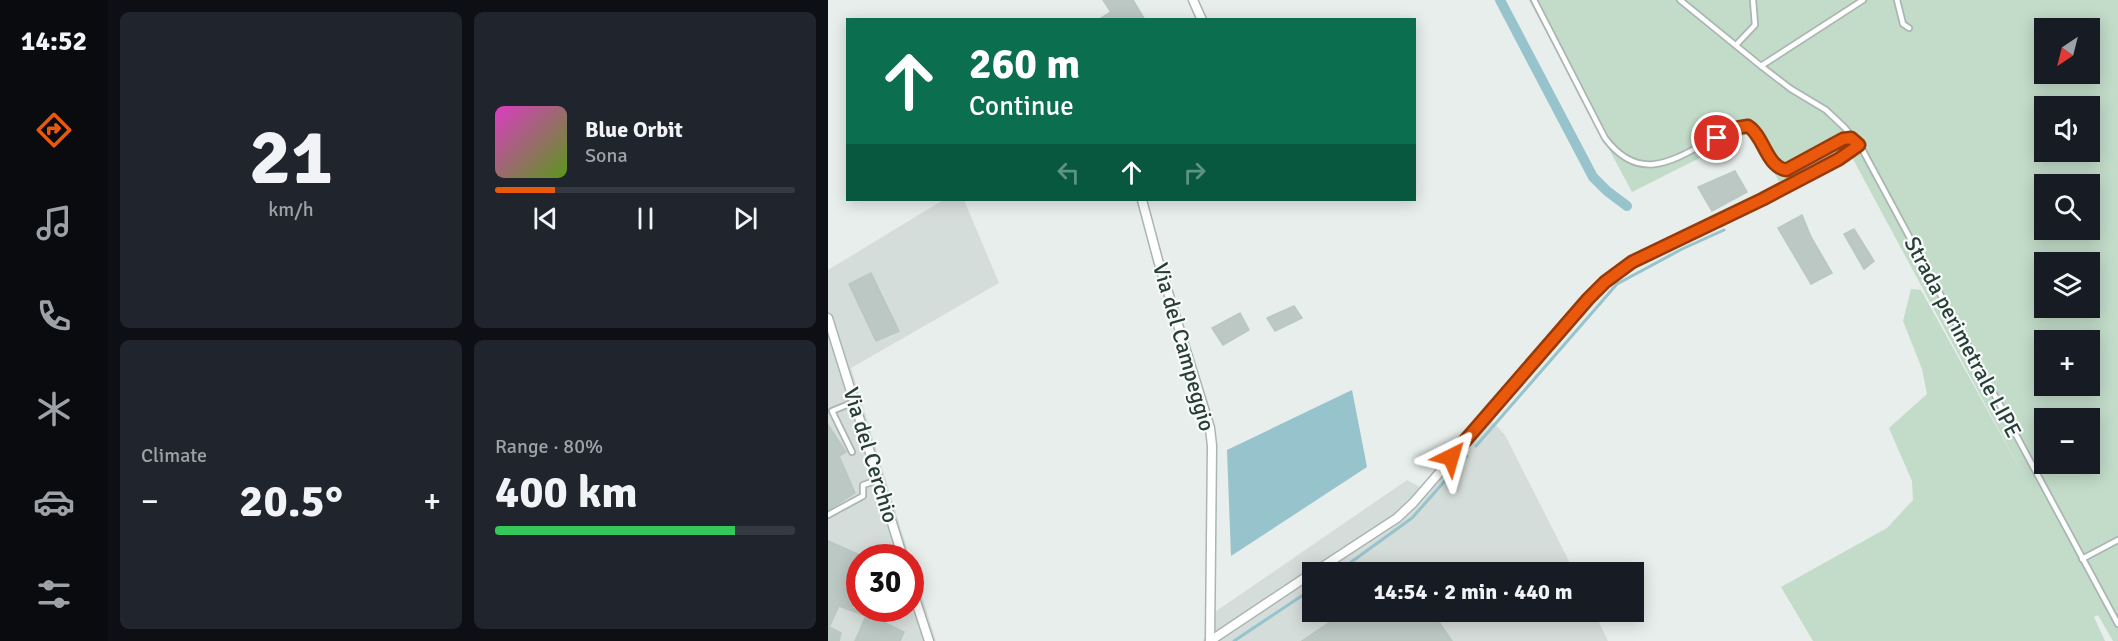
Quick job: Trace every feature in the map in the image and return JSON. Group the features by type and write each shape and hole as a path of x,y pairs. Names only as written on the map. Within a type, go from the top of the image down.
{"street":[{"path":"1193,0 1201,18"},
{"path":"1330,562 1397,518 1413,503 1605,282 1632,262 1763,199"},
{"name":"Via del Campeggio","path":"1142,201 1210,428 1212,446 1210,641"},
{"name":"Via del Cerchio","path":"828,318 899,544"},
{"path":"1210,641 1302,580"},
{"path":"923,622 929,641"}],"lane":[{"path":"1534,0 1605,138 1616,151 1631,161 1655,164 1670,162 1743,125 1752,129 1775,165 1786,170 1843,139 1851,138 1859,145 1839,159 1763,199"},
{"name":"Strada perimetrale LIPE","path":"1680,0 1791,89 1826,110 1859,145 2118,624"},
{"path":"1736,45 1755,25 1753,0"},
{"path":"1761,66 1863,0"},
{"path":"1897,0 1903,24 1909,28"},
{"path":"852,452 832,411 854,402"},
{"path":"828,515 863,496 863,485 878,479"},
{"path":"2082,558 2118,540"}],"shaded area":[{"path":"941,201 964,201 999,283 851,368 906,544 846,544 846,622 924,622 924,602 936,641 828,641 828,270"},
{"path":"1490,419 1505,435 1569,562 1302,562 1302,622 1599,622 1608,641 1203,641 1213,623 1212,614 1407,480 1429,492"}],"green space":[{"path":"1529,0 2118,0 2118,641 2113,641 2098,615 2094,617 2105,641 1813,641 1781,587 1887,528 1913,500 1912,481 1889,428 1927,394 1922,369 1903,321 1911,289 1921,290 2026,480 1847,148 1780,183 1751,132 1632,192"}],"water":[{"path":"1352,390 1367,467 1231,556 1227,450"}],"building":[{"path":"1103,0 1133,0 1144,18 1101,18 1111,12"},
{"path":"1735,171 1747,192 1712,211 1698,187"},
{"path":"1802,215 1811,237 1832,273 1811,284 1778,228"},
{"path":"1854,229 1874,261 1864,269 1844,234"},
{"path":"871,273 899,331 876,341 849,284"},
{"path":"1294,306 1302,318 1275,331 1267,318"},
{"path":"1240,313 1249,330 1223,345 1212,328"},
{"path":"828,425 846,452 839,456 855,493 828,510"},
{"path":"828,541 846,549 846,609 839,606 829,627 841,633 839,641 828,641"},
{"path":"863,622 885,622 904,632 900,641 855,641"},
{"path":"1330,622 1439,622 1452,641 1302,641"}],"waterway":[{"path":"1500,0 1593,177 1627,206"},
{"path":"1476,446 1617,284 1682,249 1724,230"},
{"path":"1351,562 1412,518 1467,456"},
{"path":"1234,641 1302,596"}],"route":[{"path":"1451,457 1588,299 1615,273 1632,262 1763,199 1839,159 1859,145 1851,138 1843,139 1786,170 1775,165 1748,126 1743,125 1717,138"}]}
